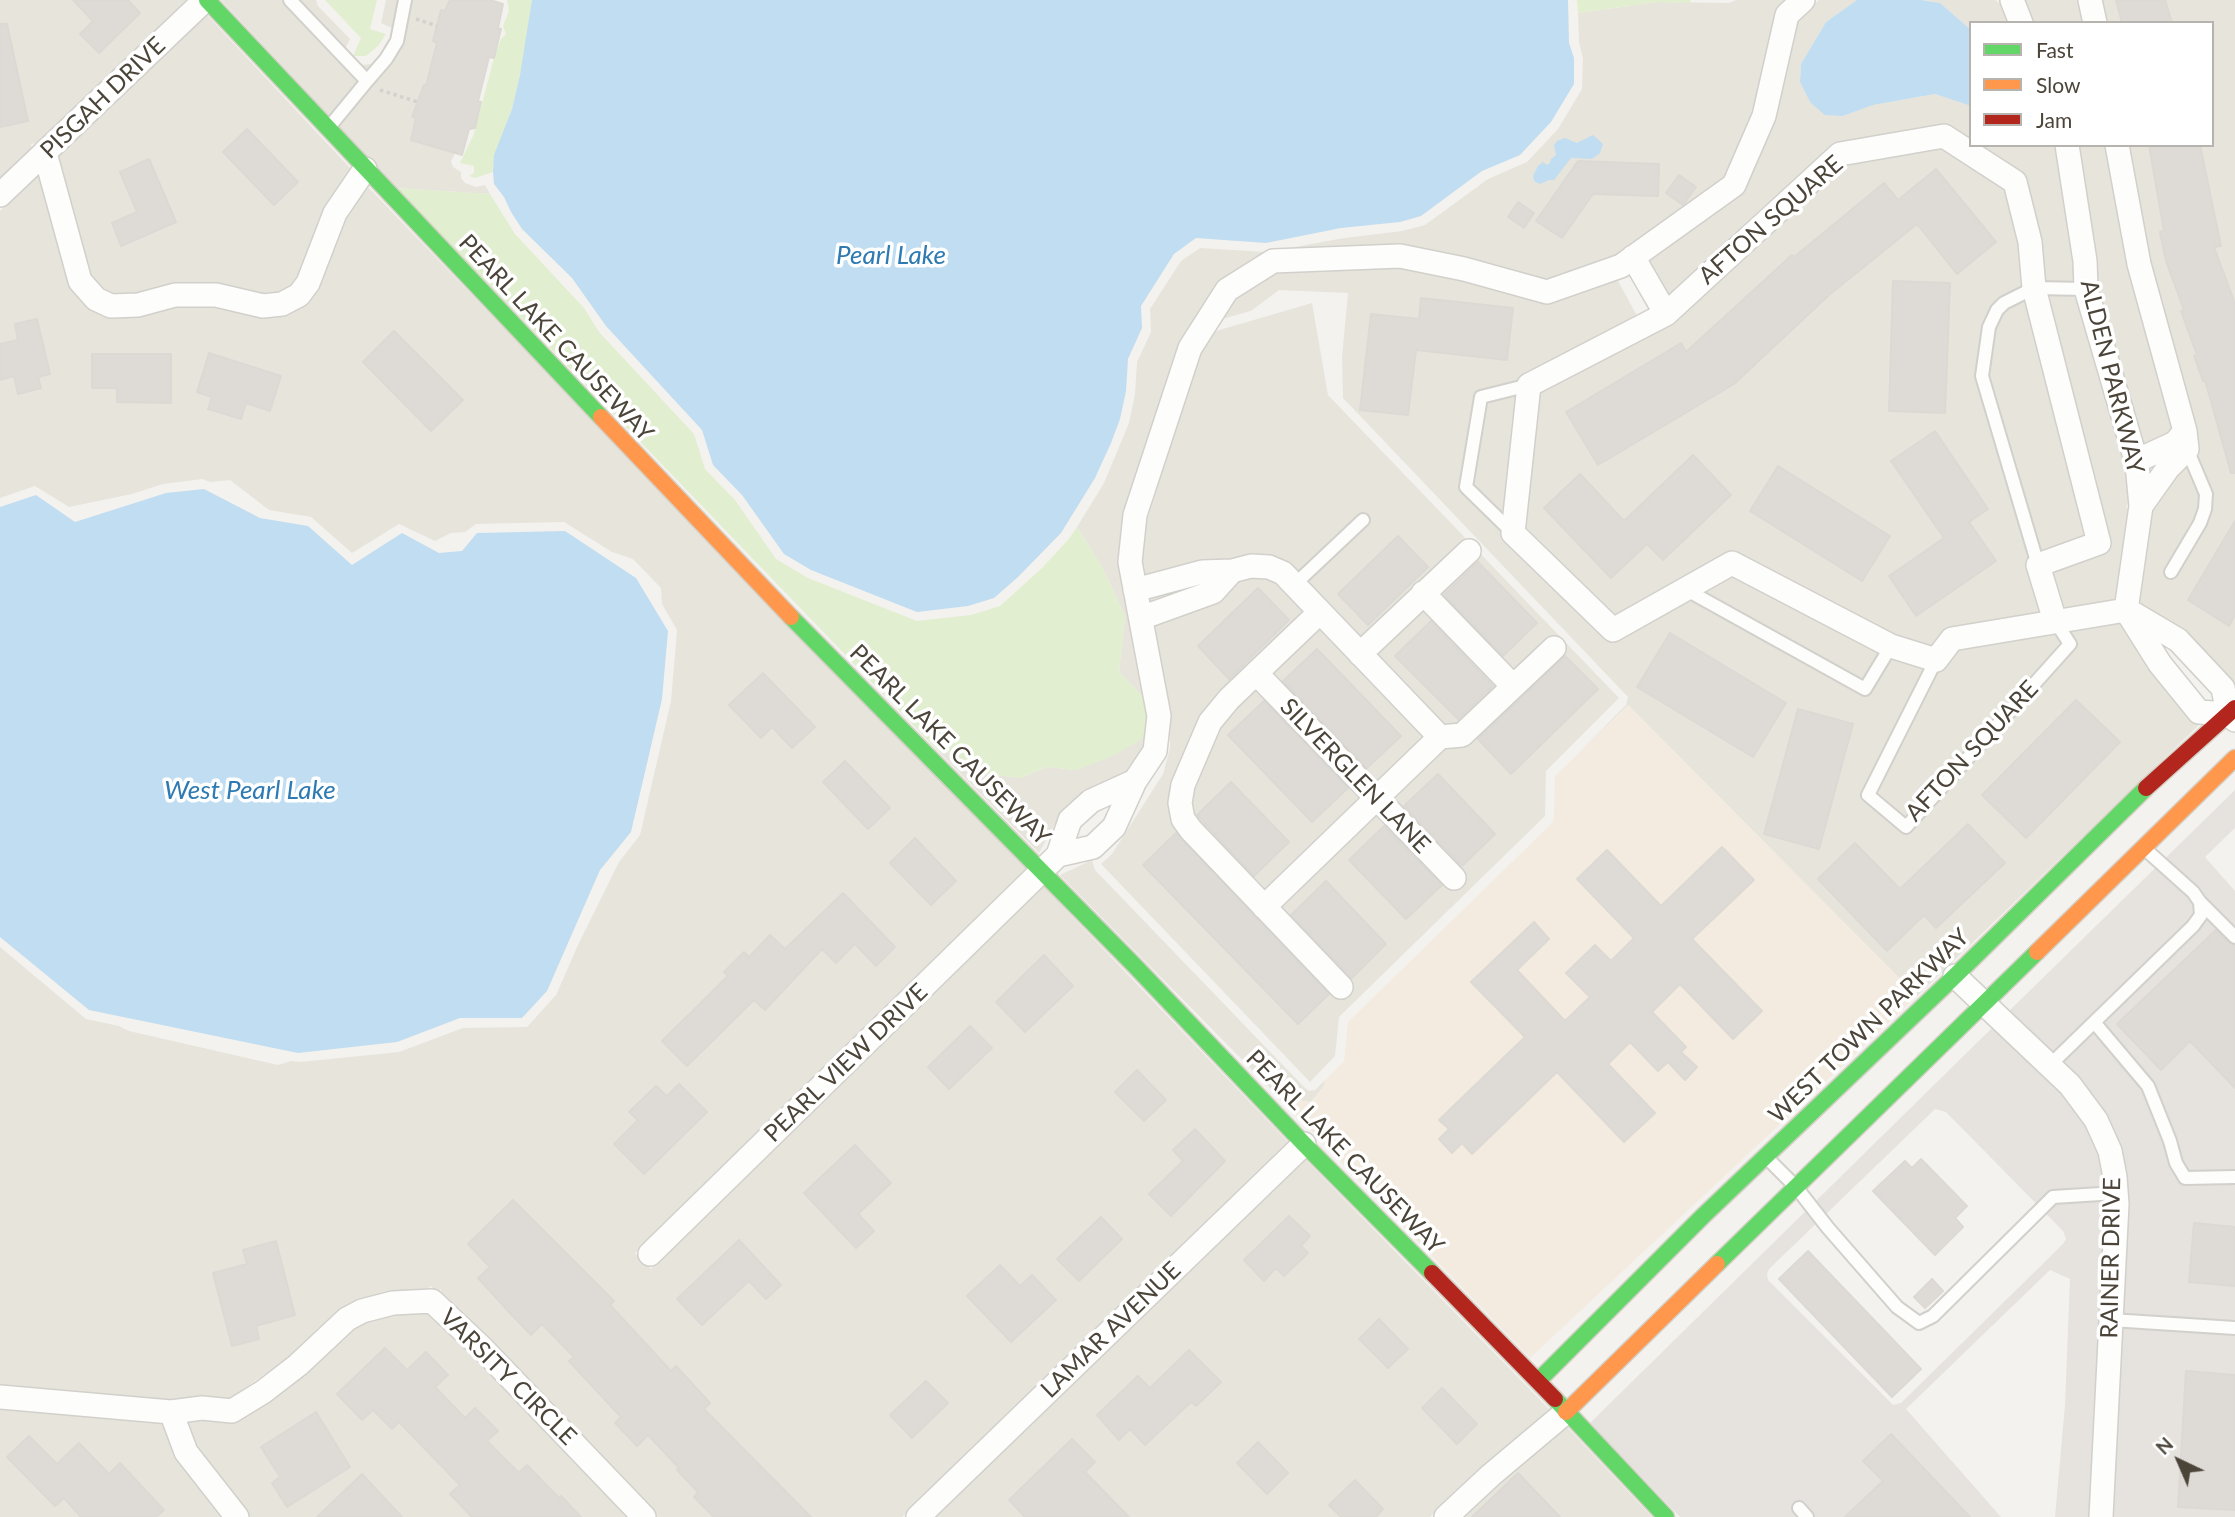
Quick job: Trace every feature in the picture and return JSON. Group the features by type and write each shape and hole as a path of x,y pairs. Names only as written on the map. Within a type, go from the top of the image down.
{"street":[{"name":"PEARL LAKE CAUSEWAY","path":"206,0 724,548 1050,863 1304,1144 1538,1381 1667,1517"},
{"name":"PISGAH DRIVE","path":"0,195 206,0"},
{"path":"1050,863 1093,848 1114,827 1135,781 1155,751 1159,716 1130,562 1135,515 1190,348 1227,290 1273,261 1400,256 1464,269 1547,292 1627,261 1734,185 1764,116 1787,15 1802,0"},
{"path":"2011,0 2020,21"},
{"path":"2090,0 2095,21"},
{"name":"AFTON SQUARE","path":"1529,385 1659,318 1840,154 1944,136 2015,182 2029,242 2034,288 2098,543 2038,565 2055,621"},
{"name":"ALDEN PARKWAY","path":"2067,147 2085,261 2086,289 2136,461 2141,506 2126,610"},
{"path":"2117,147 2139,264 2186,440 2141,506"},
{"path":"45,153 80,281 96,299 111,306 138,305 175,295 216,295 263,306 282,304 299,295 307,283 335,213 365,169"},
{"path":"1627,261 1659,318"},
{"path":"1513,533 1529,385"},
{"path":"2136,461 2186,440"},
{"name":"AFTON SQUARE","path":"1513,533 1613,630 1732,563 1891,646 1936,660 1952,639 2126,610"},
{"path":"1360,654 1469,551"},
{"path":"1135,590 1202,572 1232,571 1251,566 1269,567 1283,573 1440,737"},
{"path":"1141,618 1213,592 1232,571"},
{"path":"1423,593 1513,686"},
{"path":"2126,610 2178,640 2223,688 2233,714 2199,712 2160,664 2126,610"},
{"path":"1320,612 1229,699 1210,722 1182,785 1180,803 1183,819 1191,830 1341,987"},
{"path":"1264,907 1440,737 1462,735 1554,648"},
{"name":"SILVERGLEN LANE","path":"1256,673 1454,878"},
{"name":"WEST TOWN PARKWAY","path":"1538,1381 2147,787 2233,714"},
{"path":"1446,1517 1566,1412 2235,758"},
{"path":"1050,863 1070,820 1091,801 1135,781"},
{"name":"PEARL VIEW DRIVE","path":"650,1254 1050,863"},
{"name":"RAINER DRIVE","path":"1955,976 2070,1085 2096,1120 2110,1152 2116,1193 2101,1517"},
{"name":"LAMAR AVENUE","path":"918,1517 1304,1144"},
{"name":"VARSITY CIRCLE","path":"0,1397 171,1412 202,1408 232,1411 263,1392 347,1319 393,1303 432,1301 482,1348 644,1517"},
{"path":"171,1412 186,1452 237,1517"}],"lane":[{"path":"290,0 365,83"},
{"path":"328,129 386,59 397,41 405,0"},
{"path":"2034,288 2086,289"},
{"name":"AFTON SQUARE","path":"2034,288 2004,303 1997,310 1989,327 1982,376 2038,565"},
{"name":"AFTON SQUARE","path":"1513,533 1466,487 1481,397 1529,385"},
{"path":"2171,572 2200,523 2205,509 2206,494 2186,440"},
{"path":"1294,585 1363,520"},
{"path":"1685,589 1866,689 1891,646"},
{"name":"AFTON SQUARE","path":"1936,660 1868,795 1906,827 2070,645 2055,621"},
{"path":"2143,847 2193,892 2235,937"},
{"path":"2049,1066 2193,926 2201,915 2200,902"},
{"path":"2094,1022 2148,1086 2171,1141 2176,1163 2185,1178 2235,1177"},
{"path":"1766,1157 1796,1187 1897,1307 1919,1323 1933,1316 2053,1197 2116,1193"},
{"path":"2111,1320 2235,1328"}],"path":[{"path":"402,14 437,26"},
{"path":"365,83 418,102"}],"shaded area":[{"path":"0,0 188,0 39,143 31,144 32,149 0,180"},
{"path":"221,0 316,0 318,6 350,39 343,53 360,65 372,64 379,59 395,34 392,28 381,23 386,0 480,0 462,141 451,161 453,167 461,172 465,183 476,187 485,185 490,194 396,188"},
{"path":"1736,0 1786,0 1777,11 1754,112 1725,177 1615,256 1545,281 1279,250 1425,225 1488,179 1527,162 1558,129 1582,89 1583,59 1579,42 1578,13 1658,2 1729,3"},
{"path":"1819,0 1857,0 1826,22 1801,64 1800,82 1810,102 1843,116 1873,105 1935,94 1969,105 1969,147 2056,147 2122,454 2127,465 2129,501 2126,507 2129,509 2116,600 2079,609 2086,630 2122,622 2201,723 1917,996 1628,705 1576,755 1626,705 1628,697 1343,398 1342,357 1348,293 1279,290 1251,311 1222,319 1236,298 1277,272 1400,267 1546,302 1617,279 1648,336 1666,328 1681,318 1647,261 1741,194 1797,21"},
{"path":"1921,0 1995,0 2002,5 2009,21 1969,21 1969,28 1940,3"},
{"path":"2023,0 2235,0 2235,691 2138,605 2151,511 2182,467 2143,446 2097,289 2078,147 2214,147 2214,21 2031,21"},
{"path":"206,14 351,169 325,208 298,277 291,287 263,295 112,295 101,291 89,277 57,158"},
{"path":"39,174 69,283 113,317 142,316 178,306 216,306 287,314 305,305 318,288 344,219 367,186 1027,870 635,1253 651,1269 1043,886 1289,1143 902,1517 658,1517 490,1341 442,1296 441,1290 435,1290 431,1286 426,1290 389,1292 356,1301 339,1311 290,1356 228,1400 168,1401 0,1386 0,947 86,1019 278,1065 291,1061 399,1052 463,1028 527,1027 556,995 619,862 640,835 671,701 677,630 662,604 661,588 633,559 612,552 564,522 476,524 465,532 451,533 435,541 399,524 352,553 311,517 269,510 230,480 210,482 202,479 163,484 132,494 69,507 35,486 0,498 0,211"},
{"path":"1200,248 1266,252 1218,283 1179,343 1125,513 1121,583 1145,699 1119,672 1125,616 1102,567 1077,527 1104,483 1129,423 1135,394 1137,362 1151,332 1150,309 1181,261"},
{"path":"1312,303 1328,395 1619,698 1546,771 1545,816 1339,1017 1335,1056 1310,1082 1101,864 1112,854 1163,774 1170,748 1170,721 1142,558 1143,534 1196,363 1216,331"},
{"path":"1628,705 1917,996 1530,1358 1280,1098 1312,1102 1324,1086 1325,1080 1344,1061 1348,1022 1552,823 1555,776"},
{"path":"1145,736 1144,746 1128,772 1085,791 1062,811 1039,853 937,750 954,754 988,774 1021,778 1047,767 1076,770"},
{"path":"2235,790 2235,828 2205,857 2235,891 2235,1517 2111,1517 2126,1177 2008,1012"},
{"path":"1092,860 1095,870 1304,1087 1309,1091 1315,1090 1325,1080 1324,1086 1311,1102 1280,1098 1060,875"},
{"path":"1994,1026 2062,1092 2087,1125 2105,1177 2106,1203 2090,1517 2055,1517 2065,1405 2070,1279 2050,1270 1906,1409 2001,1517 1680,1517 1590,1423","holes":["1935,1109 1946,1112 2063,1231 2066,1239 1901,1403 1893,1405 1768,1280 1767,1274 1769,1269"]},
{"path":"1305,1159 1551,1411 1483,1467 1430,1517 935,1517"},
{"path":"429,1312 475,1355 630,1517 250,1517 196,1448 185,1421 238,1421 305,1374 354,1328 367,1321 396,1313"},
{"path":"0,1407 162,1422 225,1517 0,1517"},
{"path":"1567,1427 1652,1517 1463,1517 1498,1484"}],"green space":[{"path":"325,0 377,0 370,29 386,34 378,46 366,56 353,56 361,38"},
{"path":"507,0 532,0 527,44 512,109 495,155 493,172 475,178 469,176 474,173 474,166 460,163 474,134 494,58 501,39 506,34 503,26 509,11"},
{"path":"1577,0 1690,0 1691,3 1658,2 1578,13"},
{"path":"396,188 490,194 515,234 584,308 599,332 694,434 705,469 735,500 776,559 808,578 917,621 971,615 1000,606 1042,568 1077,527 1102,567 1125,616 1119,672 1145,699 1148,715 1145,737 1113,756 1076,770 1047,767 1021,778 988,774 954,754 937,750"}],"water":[{"name":"Pearl Lake","path":"532,0 1568,0 1574,84 1551,122 1520,155 1482,171 1421,216 1400,222 1341,228 1266,243 1196,238 1174,254 1141,306 1142,328 1128,359 1126,391 1111,443 1095,478 1061,533 994,598 968,606 917,612 811,570 784,554 742,495 713,465 702,430 606,326 572,278 522,229 511,212 494,184 494,155 512,109"},
{"path":"1857,0 1921,0 1940,3 1969,28 1969,105 1935,94 1873,105 1843,116 1825,115 1810,102 1800,82 1801,64 1826,22"},
{"path":"1593,135 1603,144 1600,153 1592,159 1571,158 1554,180 1540,184 1534,181 1533,176 1538,166 1543,162 1547,165 1556,155 1554,145 1557,141 1565,138 1577,143"},
{"name":"West Pearl Lake","path":"204,489 260,518 308,526 352,565 402,533 439,553 462,551 477,533 565,531 636,578 668,631 662,699 631,832 600,870 547,991 522,1018 460,1018 397,1042 298,1053 89,1010 0,937 0,507 36,495 75,522 166,493"}],"building":[{"path":"73,0 128,0 140,13 99,53 80,34 93,21"},
{"path":"450,0 490,0 503,4 498,28 501,29 494,58 489,57 478,101 481,102 475,128 469,129 462,155 411,140 416,118 412,117 424,85 426,86 437,43 433,41 441,10 445,11"},
{"path":"2116,0 2165,0 2171,21 2121,21"},
{"path":"0,24 7,24 28,121 0,127"},
{"path":"247,129 298,182 274,205 223,152"},
{"path":"2149,147 2200,147 2221,246 2214,247 2235,304 2235,473 2231,473 2205,380 2203,381 2194,356 2197,355 2181,311 2184,310 2166,261 2160,232 2164,231"},
{"path":"149,159 176,222 121,246 112,223 137,212 120,172"},
{"path":"1578,161 1659,164 1658,196 1593,194 1562,238 1536,221"},
{"path":"1936,169 1996,242 1957,274 1917,224 1829,295 1734,384 1598,465 1566,412 1681,343 1686,352 1792,255 1794,257 1884,183 1898,200"},
{"path":"1679,175 1696,187 1683,205 1666,193"},
{"path":"1518,202 1534,213 1524,228 1508,217"},
{"path":"1893,281 1950,283 1945,413 1889,411"},
{"path":"1421,298 1513,308 1507,360 1416,350 1408,415 1360,410 1371,314 1419,319"},
{"path":"37,319 50,374 38,377 41,388 18,394 14,376 0,380 0,344 18,340 15,324"},
{"path":"394,331 463,400 431,431 363,362"},
{"path":"209,353 281,376 270,411 246,403 241,419 208,409 212,397 197,392"},
{"path":"92,354 171,354 171,403 117,402 117,388 92,388"},
{"path":"1935,431 1988,509 1969,522 1996,561 1916,616 1889,576 1944,538 1891,461"},
{"path":"1693,455 1731,495 1663,560 1647,544 1611,578 1544,508 1580,474 1624,521"},
{"path":"1778,466 1890,536 1862,581 1750,511"},
{"path":"2235,521 2235,615 2229,626 2188,600"},
{"path":"1398,536 1428,567 1368,625 1338,594"},
{"path":"1478,562 1537,623 1503,656 1444,595"},
{"path":"1258,588 1289,620 1229,679 1198,646"},
{"path":"1431,621 1493,686 1458,719 1395,656"},
{"path":"1670,633 1786,703 1753,757 1637,687"},
{"path":"1317,649 1401,736 1367,768 1283,681"},
{"path":"1565,656 1598,689 1511,774 1478,739"},
{"path":"763,673 815,727 792,748 772,727 761,738 729,705"},
{"path":"2076,700 2120,742 2026,838 1982,795"},
{"path":"1264,701 1348,788 1312,822 1228,735"},
{"path":"1798,709 1853,724 1819,849 1764,834"},
{"path":"845,761 890,808 868,829 823,782"},
{"path":"1438,774 1495,834 1462,866 1404,806"},
{"path":"1231,782 1289,842 1254,876 1197,815"},
{"path":"1968,824 2005,863 1936,928 1924,915 1887,951 1818,879 1855,843 1900,889"},
{"path":"1384,826 1442,885 1406,919 1349,860"},
{"path":"1176,833 1329,994 1298,1024 1143,865"},
{"path":"915,838 956,881 931,905 890,863"},
{"path":"1722,847 1754,880 1692,939 1762,1011 1733,1039 1680,984 1652,1012 1686,1047 1681,1052 1697,1067 1685,1080 1668,1062 1658,1071 1630,1042 1608,1064 1655,1113 1624,1142 1557,1072 1472,1154 1462,1143 1452,1153 1439,1139 1449,1129 1439,1120 1525,1037 1471,982 1534,922 1549,939 1517,970 1565,1021 1590,997 1566,973 1595,945 1611,961 1634,938 1577,879 1607,850 1661,906"},
{"path":"1326,881 1386,944 1352,978 1291,915"},
{"path":"843,893 895,947 876,966 855,944 836,963 822,949 765,1010 754,1000 687,1066 662,1041 728,976 724,972 744,952 749,957 770,935 785,949"},
{"path":"2216,930 2235,946 2235,1088 2190,1041 2161,1070 2117,1024"},
{"path":"1044,955 1073,986 1025,1032 996,1002"},
{"path":"970,1026 992,1048 949,1089 928,1067"},
{"path":"1137,1070 1166,1100 1144,1121 1115,1092"},
{"path":"679,1084 707,1112 644,1174 614,1144 638,1120 629,1112 656,1086 667,1096"},
{"path":"1195,1129 1225,1161 1171,1216 1149,1194 1183,1161 1173,1150"},
{"path":"855,1145 891,1183 858,1214 874,1231 856,1248 804,1193"},
{"path":"1921,1159 1967,1206 1955,1218 1963,1227 1935,1255 1873,1191 1905,1161 1912,1168"},
{"path":"513,1200 614,1301 610,1305 671,1371 676,1366 710,1403 704,1409 811,1517 714,1517 694,1497 698,1492 677,1470 679,1468 648,1435 637,1446 615,1423 621,1417 569,1361 574,1357 542,1324 531,1335 510,1313 478,1278 490,1267 468,1244"},
{"path":"1289,1216 1310,1236 1301,1246 1308,1253 1284,1276 1276,1268 1264,1281 1244,1260"},
{"path":"1101,1217 1122,1239 1079,1281 1057,1259"},
{"path":"2194,1223 2235,1227 2235,1286 2189,1282"},
{"path":"739,1240 781,1285 766,1299 749,1281 702,1325 677,1299"},
{"path":"276,1241 295,1315 256,1326 259,1339 232,1346 213,1273 247,1264 243,1250"},
{"path":"1808,1251 1921,1369 1892,1397 1779,1279"},
{"path":"1000,1265 1020,1286 1032,1275 1056,1300 1011,1342 967,1296"},
{"path":"1932,1279 1943,1291 1925,1308 1914,1297"},
{"path":"1379,1319 1408,1349 1388,1368 1359,1339"},
{"path":"385,1348 407,1370 426,1352 448,1375 435,1387 465,1418 475,1408 498,1431 487,1441 519,1473 527,1465 581,1517 472,1517 450,1494 460,1485 399,1422 392,1429 373,1410 362,1420 337,1394"},
{"path":"1189,1350 1221,1382 1196,1406 1191,1402 1145,1445 1130,1429 1119,1440 1097,1415 1138,1376 1150,1388"},
{"path":"2186,1371 2235,1375 2235,1510 2178,1507"},
{"path":"926,1381 948,1403 912,1438 890,1415"},
{"path":"1442,1388 1477,1424 1457,1444 1422,1408"},
{"path":"316,1412 350,1467 287,1507 272,1483 280,1477 261,1447"},
{"path":"1891,1434 1970,1517 1845,1517 1883,1481 1863,1461"},
{"path":"29,1436 57,1464 79,1443 109,1474 120,1463 164,1510 156,1517 81,1517 64,1498 55,1506 7,1457"},
{"path":"1072,1439 1095,1462 1085,1472 1129,1517 1025,1517 1009,1500"},
{"path":"1258,1442 1288,1473 1267,1494 1237,1463"},
{"path":"1518,1473 1560,1517 1472,1517"},
{"path":"362,1474 402,1517 317,1517"},
{"path":"1355,1480 1383,1509 1376,1517 1341,1517 1329,1505"}],"traffic: fast":[{"path":"207,0 601,417"},
{"path":"791,617 1135,966 1304,1144 1432,1273"},
{"path":"1538,1381 1703,1216 1955,976 2146,788"},
{"path":"1717,1264 2037,952"},
{"path":"1555,1399 1666,1517"}],"traffic: slow":[{"path":"601,417 791,617"},
{"path":"2037,952 2235,758"},
{"path":"1566,1412 1717,1264"}],"traffic: jam":[{"path":"2146,788 2235,708"},
{"path":"1432,1273 1555,1399"}]}
